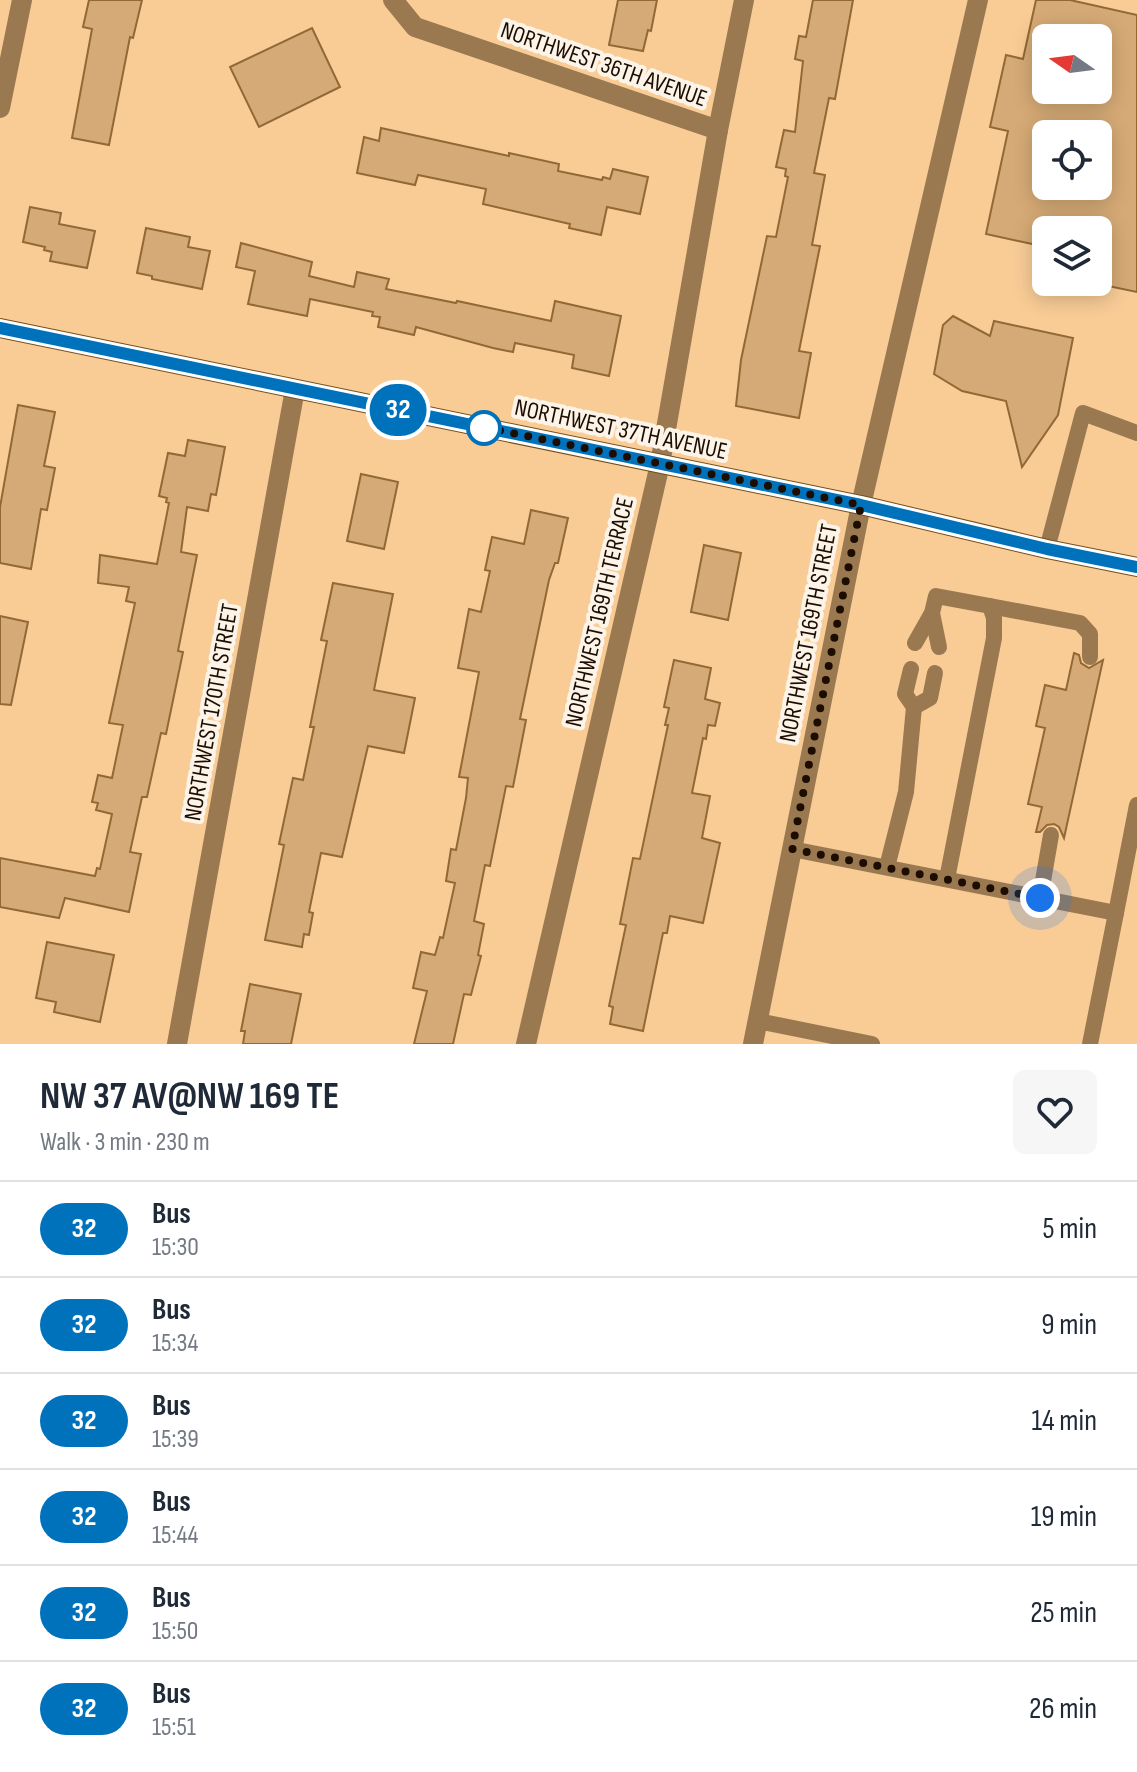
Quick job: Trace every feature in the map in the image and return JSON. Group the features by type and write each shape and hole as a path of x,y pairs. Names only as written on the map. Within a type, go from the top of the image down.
{"main road":[{"name":"NORTHWEST 37TH AVENUE","path":"0,328 861,505 1137,567"}],"street":[{"path":"0,108 22,0"},
{"name":"NORTHWEST 36TH AVENUE","path":"393,0 415,27 718,130"},
{"name":"NORTHWEST 169TH TERRACE","path":"526,1044 660,464 718,130 744,0"},
{"name":"NORTHWEST 169TH STREET","path":"753,1044 861,505 978,0"},
{"name":"NORTHWEST 170TH STREET","path":"177,1044 295,389"}],"lane":[{"path":"1047,549 1083,413 1137,433"},
{"path":"915,643 932,613 936,596 1080,623 1090,634 1090,657"},
{"path":"947,879 994,638 994,618 990,606"},
{"path":"932,613 939,647"},
{"path":"887,867 906,792 914,707 905,694 911,669"},
{"path":"914,707 930,698 935,673"},
{"path":"1090,1044 1137,805"},
{"path":"1040,898 1051,835"},
{"path":"792,849 1116,913"},
{"path":"758,1021 872,1044"}],"building":[{"path":"89,0 142,0 133,38 130,37 109,145 72,138 92,29 83,27"},
{"path":"618,0 657,0 651,31 648,30 643,51 609,45"},
{"path":"813,0 853,0 835,99 829,98 814,173 825,175 812,245 820,246 799,351 811,353 799,418 736,406 741,360 767,236 776,237 788,177 785,176 786,169 776,167 784,130 795,132 803,61 795,59 799,36 806,37"},
{"path":"1036,0 1070,0 1137,15 1137,292 1112,287 1112,216 1032,216 1032,244 986,234 1008,131 990,127 1006,55 1023,59"},
{"path":"312,28 340,87 259,127 230,67"},
{"path":"381,128 559,164 558,171 602,180 603,177 610,179 613,169 648,177 640,214 607,207 601,235 569,228 570,224 483,204 486,189 418,175 415,185 357,173 364,137 379,141"},
{"path":"30,207 61,213 59,224 95,231 87,268 50,261 52,252 44,250 45,247 23,242"},
{"path":"146,228 190,237 188,247 210,251 202,289 137,273"},
{"path":"241,243 312,262 309,276 354,287 357,272 389,279 386,289 551,321 555,301 621,316 609,376 572,368 574,355 515,343 513,352 416,327 414,335 378,327 380,317 372,316 373,312 310,299 307,316 248,304 255,271 236,267"},
{"path":"953,316 990,336 994,321 1073,338 1058,415 1022,467 1006,401 962,391 934,374 943,325"},
{"path":"18,405 55,412 44,466 55,468 47,510 41,509 31,569 0,563 0,507"},
{"path":"188,440 225,447 216,495 211,494 208,511 187,507 181,552 197,555 178,651 183,652 166,734 161,733 147,797 142,797 130,852 141,854 129,912 65,898 59,918 0,907 0,858 95,876 97,868 100,869 112,814 96,810 98,803 92,802 98,775 112,778 123,725 109,723 135,603 126,601 129,587 98,583 100,555 157,564 169,503 166,502 167,498 159,496 168,453 185,456"},
{"path":"361,474 398,482 384,549 347,541"},
{"path":"531,510 568,518 558,563 555,563 549,580 520,719 526,720 513,787 506,786 490,866 485,865 474,921 484,924 478,955 481,956 471,995 464,994 453,1044 414,1044 427,991 413,988 421,952 435,955 440,937 443,938 455,883 446,881 451,849 456,850 466,798 468,778 459,777 479,672 458,668 469,609 481,612 490,571 485,570 492,537 524,544"},
{"path":"704,545 741,553 728,620 691,612"},
{"path":"333,583 393,594 374,690 415,698 404,753 368,746 342,857 321,853 309,912 313,913 309,935 304,934 302,947 265,940 284,845 279,844 293,778 303,780 314,727 310,727 327,641 321,640"},
{"path":"0,616 28,622 11,705 0,704"},
{"path":"1074,653 1089,668 1103,660 1064,838 1054,824 1036,832 1042,807 1028,804 1045,728 1036,726 1045,685 1066,690"},
{"path":"674,660 711,668 705,699 720,703 715,726 708,725 706,739 703,738 692,793 710,796 702,838 720,843 703,923 670,916 667,933 663,933 643,1031 610,1024 613,1007 609,1006 626,925 620,924 633,858 640,859 668,725 665,725 669,708 664,707"},
{"path":"47,942 114,955 100,1022 54,1012 56,1002 36,998"},
{"path":"250,984 301,994 291,1044 243,1044 245,1031 241,1031"}],"bus line":[{"name":"32","path":"0,328 861,505 1137,567"}],"route":[{"path":"484,428 478,426 861,505 792,849 1040,898"}]}
